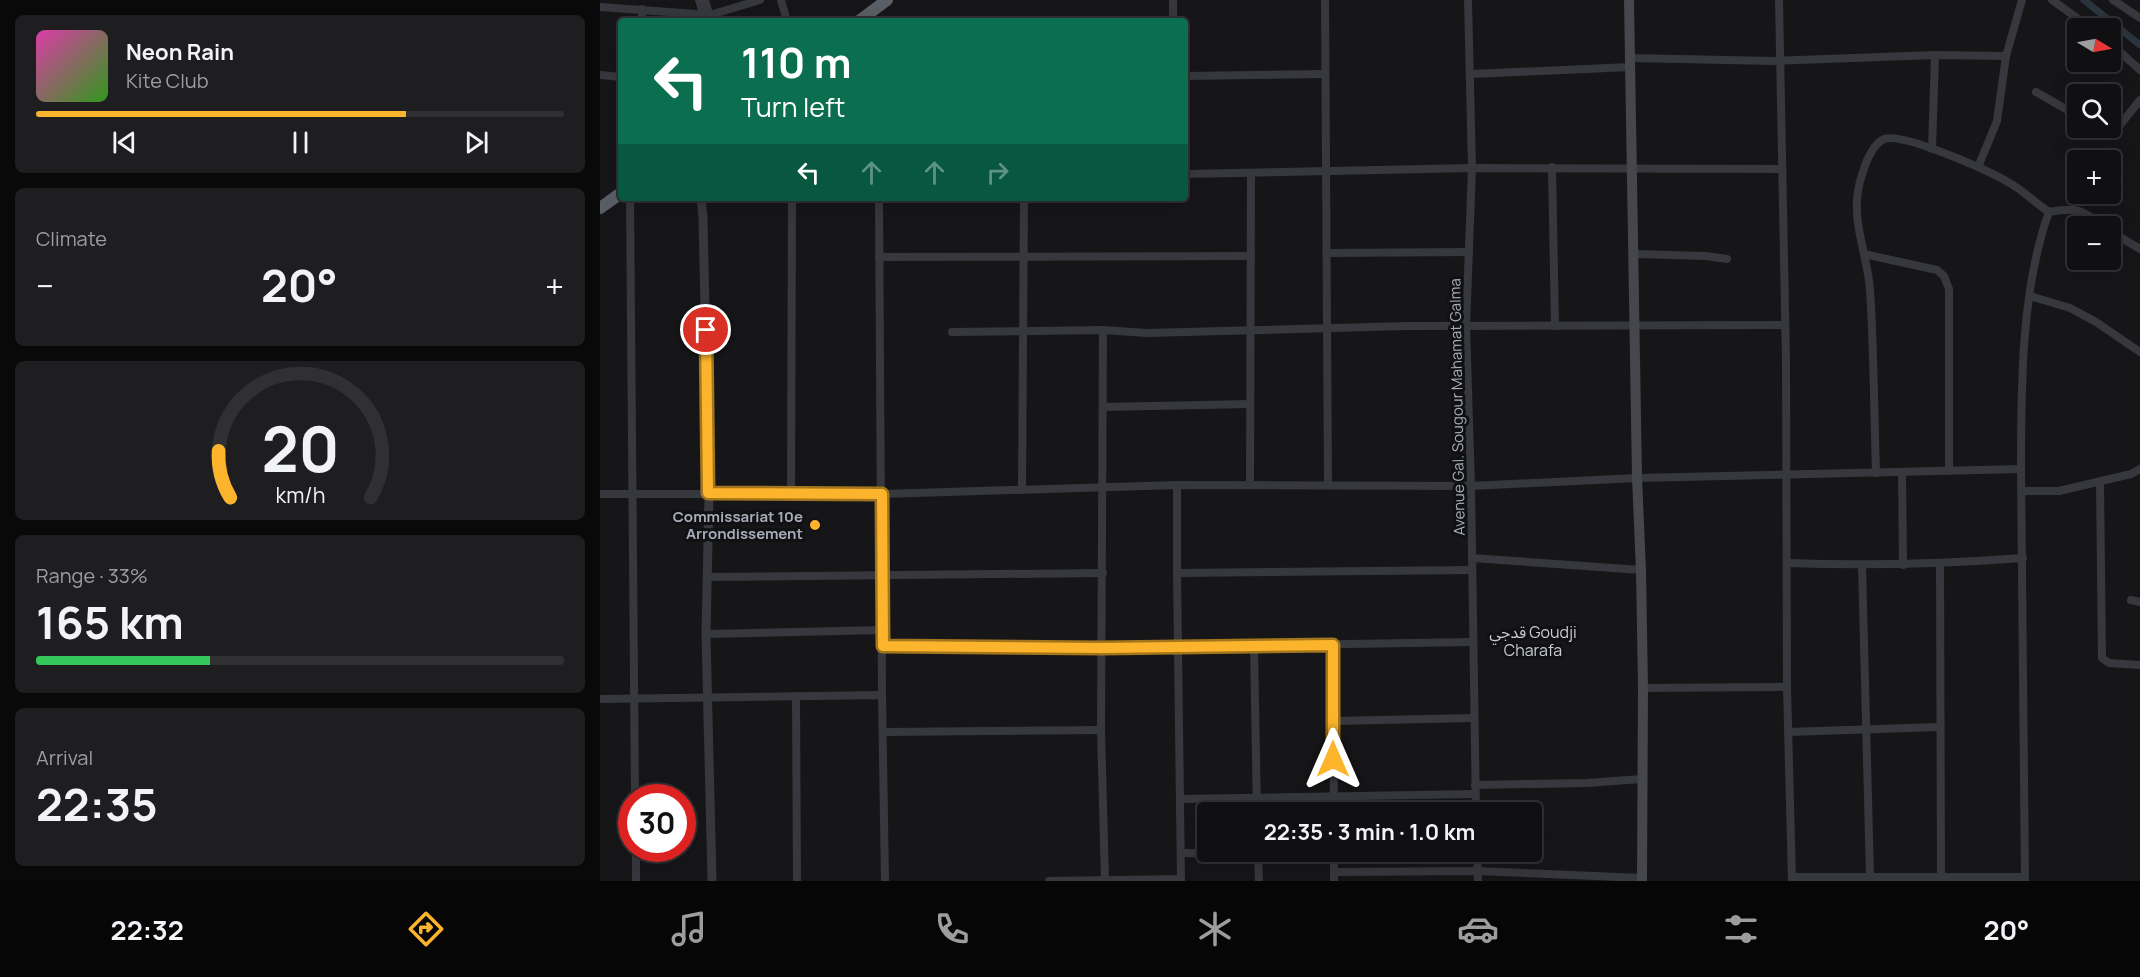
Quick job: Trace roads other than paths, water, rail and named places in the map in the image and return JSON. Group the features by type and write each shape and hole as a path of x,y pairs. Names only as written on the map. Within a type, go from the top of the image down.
{"highway":[{"path":"863,18 887,0"},
{"path":"600,208 618,194"}],"main road":[{"path":"1629,0 1643,688 1642,879"}],"street":[{"path":"699,0 707,18"},
{"path":"705,0 707,18"},
{"path":"600,7 642,9 707,18 760,0"},
{"path":"781,0 786,18"},
{"path":"1173,0 1173,18"},
{"path":"1325,0 1328,484"},
{"name":"Avenue Gal. Sougour Mahamat Galma","path":"1468,0 1472,168 1466,326 1476,802"},
{"path":"1779,0 1787,475 1787,687 1792,879 1869,876 2025,879 2021,387 2030,296 2040,237 2049,212"},
{"path":"1978,167 1997,121 2006,56 2022,0"},
{"path":"2052,0 2077,18"},
{"path":"2113,0 2140,18"},
{"path":"642,9 642,18"},
{"path":"2121,53 2140,70"},
{"path":"1932,149 1935,56"},
{"path":"1471,74 1630,63 2006,56"},
{"path":"1188,76 1325,74"},
{"path":"600,75 618,77"},
{"path":"2036,92 2067,110"},
{"path":"2121,124 2140,100"},
{"path":"1876,473 1870,289 1860,236 1857,200 1859,183 1869,157 1880,142 1886,138 1892,138 1932,149 1978,167 2010,183 2049,212 2072,208 2088,216"},
{"path":"1188,174 1472,168 1782,169"},
{"path":"1552,168 1555,326"},
{"path":"1250,485 1251,173"},
{"path":"630,201 635,784"},
{"path":"701,201 704,229 708,493 706,634 712,881"},
{"path":"792,201 792,494"},
{"path":"879,201 885,881"},
{"path":"1022,490 1024,201"},
{"path":"2121,238 2140,249"},
{"path":"1326,253 1469,252"},
{"path":"1634,254 1706,256 1727,259"},
{"path":"1864,254 1937,270 1944,276 1949,289 1949,471"},
{"path":"879,257 1251,256"},
{"path":"2030,296 2079,313 2109,330 2140,352"},
{"path":"952,332 1103,330 1147,333 1466,326 1785,325"},
{"path":"1103,330 1101,730 1105,880"},
{"path":"1103,407 1250,404"},
{"path":"600,494 882,494 1177,485 1471,486 1637,478 2021,469"},
{"path":"2022,491 2059,491 2131,474 2140,469"},
{"path":"1902,472 1903,565"},
{"path":"2100,482 2102,658 2109,663 2140,665"},
{"path":"1049,881 1181,880 1177,485"},
{"path":"1472,558 1641,570"},
{"path":"1788,562 1862,566 1940,564 2023,558"},
{"path":"1940,564 1941,876"},
{"path":"1862,566 1869,876"},
{"path":"1178,573 1472,570"},
{"path":"708,577 1103,573"},
{"path":"2131,600 2140,602"},
{"path":"706,634 883,630"},
{"path":"883,646 1102,648 1473,642"},
{"path":"1333,645 1334,802"},
{"path":"1254,646 1257,802"},
{"path":"1643,688 1787,687"},
{"path":"600,699 882,695"},
{"path":"796,696 797,881"},
{"path":"1333,722 1474,718"},
{"path":"1788,732 1939,727"},
{"path":"884,732 1101,730"},
{"path":"1180,799 1334,796 1642,779"},
{"path":"1181,853 1197,853"},
{"path":"636,862 636,881"},
{"path":"1258,862 1259,881"},
{"path":"1478,862 1478,881"},
{"path":"1334,877 1478,871 1642,879"}],"waterway":[{"path":"2084,0 2140,45"}],"place":[{"name":"Commissariat 10e Arrondissement","path":"815,525"}],"district":[{"name":"قدجي Goudji Charafa","path":"1533,641"}]}
